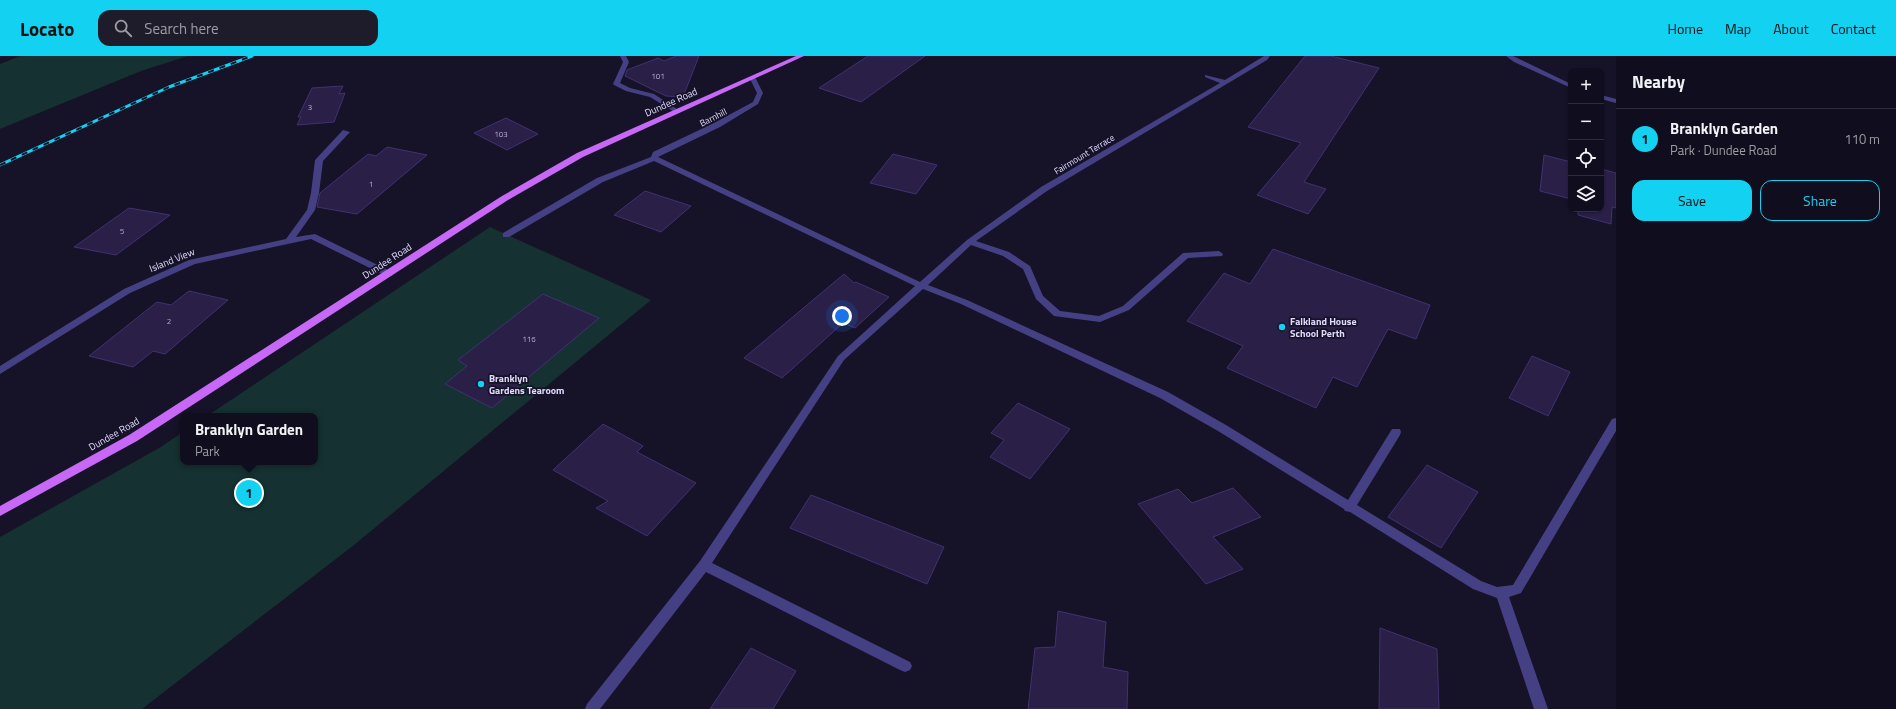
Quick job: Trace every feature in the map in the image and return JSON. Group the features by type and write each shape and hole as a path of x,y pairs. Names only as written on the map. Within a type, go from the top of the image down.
{"main road":[{"name":"Dundee Road","path":"0,511 133,438 506,198 580,155 753,79 801,56"}],"street":[{"path":"623,56 626,62 616,84 628,90 652,95 678,112"},
{"name":"Fairmount Terrace","path":"592,709 704,565 841,358 970,242 1044,189 1265,59 1267,56"},
{"path":"1509,56 1516,61 1568,85"},
{"path":"1207,76 1225,82"},
{"name":"Barnhill","path":"506,235 600,180 654,158 656,154 717,125 756,103 760,93 753,79"},
{"path":"1604,98 1616,102"},
{"path":"290,241 311,210 315,193 319,160 346,132"},
{"path":"654,158 922,286 964,302 1164,394 1477,585 1502,594 1517,589 1616,422"},
{"name":"Island View","path":"0,371 127,291 192,262 312,236 389,274"},
{"path":"970,242 1006,254 1027,268 1039,297 1057,314 1100,319 1126,308 1186,256 1219,254"},
{"path":"1349,508 1396,432"},
{"path":"704,565 905,666"},
{"path":"1502,594 1541,709"}],"green space":[{"path":"21,56 188,56 141,71 0,129 0,64"},
{"path":"490,227 651,300 354,545 142,709 0,709 0,537 159,448 180,434 180,465 318,465 318,413 211,413"}],"building":[{"path":"676,56 699,56 683,97 666,96 625,76 627,70 658,58 664,61"},
{"path":"868,56 925,56 861,102 819,88"},
{"path":"1305,56 1331,56 1379,68 1304,182 1326,189 1308,214 1257,195 1301,143 1248,127"},
{"path":"343,86 339,94 345,93 334,122 297,125 301,117 298,117 312,88"},
{"path":"506,118 538,134 507,150 474,133"},
{"path":"387,147 427,155 357,214 317,207 320,193 368,154 376,156"},
{"path":"893,154 937,165 916,194 870,183"},
{"path":"1544,155 1568,161 1568,198 1540,191"},
{"path":"1604,170 1616,173 1616,208 1612,207 1611,224 1578,215 1578,212 1604,212"},
{"path":"645,191 691,206 661,232 614,215"},
{"path":"129,208 170,215 116,255 74,247"},
{"path":"1273,249 1430,305 1416,339 1388,329 1357,387 1333,377 1316,408 1227,368 1243,346 1187,321 1224,273 1250,284"},
{"path":"844,274 854,283 856,282 889,297 855,328 843,323 782,378 744,358"},
{"path":"189,291 228,300 165,354 153,351 133,367 89,356 157,302 171,305"},
{"path":"543,294 599,318 492,408 445,384 467,366 458,360"},
{"path":"1532,356 1570,372 1548,416 1509,398"},
{"path":"1018,403 1070,429 1030,479 990,457 1004,440 991,433"},
{"path":"603,424 643,446 637,452 696,483 647,536 596,508 608,501 553,470"},
{"path":"1427,465 1478,492 1441,548 1388,517"},
{"path":"1233,488 1261,517 1213,537 1243,569 1206,584 1138,504 1178,489 1192,503"},
{"path":"811,495 944,547 927,584 790,528"},
{"path":"1058,611 1106,622 1103,667 1128,672 1127,709 1028,709 1035,648 1055,647"},
{"path":"1380,628 1437,649 1439,709 1379,709"},
{"path":"751,648 796,671 773,709 710,709"}],"railway":[{"path":"0,165 169,87 252,56"}],"place":[{"name":"Falkland House School Perth","path":"1282,327"},
{"name":"Branklyn Gardens Tearoom","path":"481,384"},
{"name":"Branklyn Garden","path":"249,493"}]}
